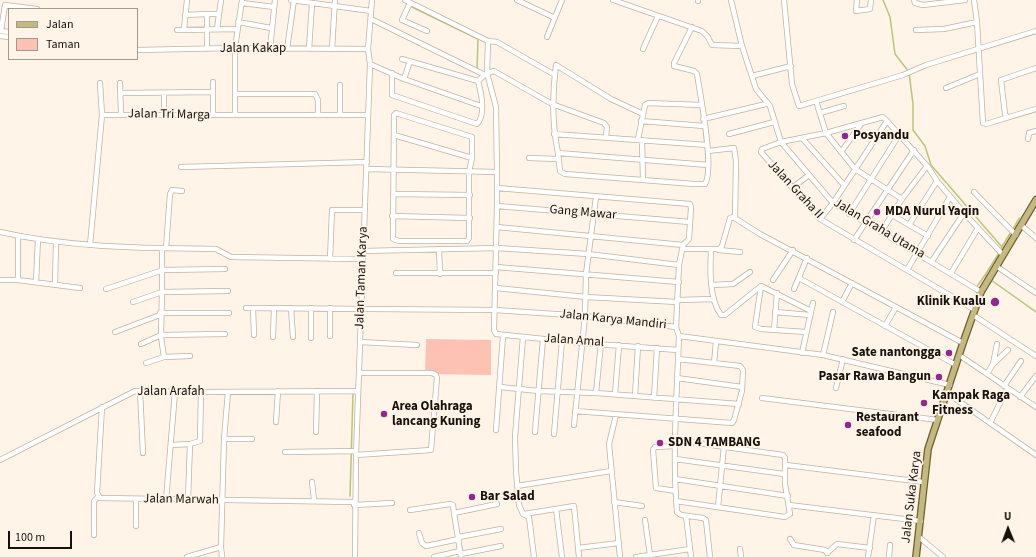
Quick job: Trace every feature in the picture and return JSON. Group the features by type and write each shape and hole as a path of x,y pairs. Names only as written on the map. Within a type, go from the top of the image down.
{"main road":[{"name":"Jalan Suka Karya","path":"916,557 921,521 923,482 928,449 950,385 962,342 980,292 1022,226 1036,200"}],"street":[{"path":"184,30 187,0"},
{"path":"217,29 221,0"},
{"path":"270,49 275,0"},
{"path":"291,0 371,10"},
{"path":"288,49 294,0"},
{"path":"332,49 335,0"},
{"name":"Jalan Taman Karya","path":"355,557 354,504 367,169 370,64 368,49 372,0"},
{"path":"405,0 488,41 497,42 555,75"},
{"path":"517,0 555,18"},
{"path":"547,37 562,0"},
{"path":"613,0 692,27 706,35 712,45 742,46"},
{"path":"731,0 742,46 756,89 766,104 770,106 781,142"},
{"path":"784,0 792,84 799,106 903,75 980,48 1036,31"},
{"path":"857,0 856,11 870,9 871,0"},
{"path":"914,0 917,4 923,5 965,0"},
{"path":"974,0 980,48 983,123 986,124 1036,109"},
{"path":"234,115 235,48 242,2 274,7"},
{"path":"309,49 314,3"},
{"path":"410,3 402,20 426,31"},
{"path":"8,32 1,31 5,5 28,8"},
{"path":"207,14 207,49"},
{"path":"185,15 219,14"},
{"path":"642,49 658,16"},
{"path":"371,19 486,74"},
{"path":"238,22 271,28"},
{"path":"916,30 944,29 977,22"},
{"path":"643,114 611,99 556,65 552,104 554,134 560,170 563,174 704,184 708,179 708,151 696,72 674,66 674,63 692,27"},
{"path":"177,30 237,29"},
{"path":"488,41 486,74 496,107 497,172 499,188 497,206 494,332 497,335 503,336 496,430"},
{"name":"Jalan Kakap","path":"138,50 235,48 368,49"},
{"path":"402,59 410,60 478,81"},
{"path":"404,78 410,60"},
{"path":"370,64 481,106"},
{"path":"752,76 791,66"},
{"path":"1007,117 1004,114 1001,80 1036,68"},
{"path":"478,81 486,74 494,71 552,104 604,123 607,127 606,137"},
{"path":"392,73 390,93 393,96 474,124 478,123 480,119 481,106 478,81"},
{"path":"946,88 980,74"},
{"path":"212,82 213,115"},
{"path":"90,245 102,114 100,83"},
{"path":"120,83 121,114"},
{"path":"340,85 340,115"},
{"path":"121,93 213,92"},
{"path":"164,93 164,114"},
{"path":"235,94 315,94 318,100 318,115"},
{"path":"816,101 826,133 855,169 902,199"},
{"path":"643,180 643,160 640,140 641,121 645,105 651,102 701,105"},
{"path":"703,119 766,104"},
{"path":"820,113 844,106"},
{"path":"398,112 471,136 473,141 469,172 469,239 465,241 399,241 392,238 394,135 394,115 398,112"},
{"name":"Jalan Tri Marga","path":"102,114 368,116"},
{"name":"Jalan Graha II","path":"888,121 882,117 826,133 781,142 760,151 820,219 962,303 1036,356"},
{"path":"641,121 704,126"},
{"path":"820,219 833,203 888,121 914,150 950,197 1003,255"},
{"path":"729,134 774,122"},
{"path":"841,152 861,124"},
{"path":"1028,139 1029,133 1036,131"},
{"path":"554,134 707,145"},
{"path":"849,214 899,134"},
{"path":"394,135 472,158"},
{"path":"802,138 844,185"},
{"name":"Jalan Graha Utama","path":"781,142 833,203 849,214 932,261 980,292"},
{"path":"708,151 734,148 736,161 735,218"},
{"path":"854,240 914,150"},
{"path":"529,158 558,156 708,165"},
{"path":"181,167 367,162"},
{"path":"881,232 902,199 927,166"},
{"path":"367,169 497,172"},
{"path":"792,188 809,175"},
{"path":"909,225 937,181"},
{"path":"499,188 596,197 688,203 691,206 690,222 688,240 683,247 679,264 676,327"},
{"path":"164,357 160,314 164,248 170,194 172,190 182,191"},
{"path":"974,192 1016,235"},
{"path":"393,194 470,194"},
{"path":"574,425 585,316 586,274 596,197"},
{"path":"907,270 950,197"},
{"name":"Gang Mawar","path":"497,206 690,222"},
{"path":"330,258 332,210 365,210"},
{"path":"932,261 964,213"},
{"path":"392,216 470,218"},
{"path":"892,216 928,236"},
{"path":"719,250 722,246 730,218 735,218 954,339 962,342"},
{"path":"1022,226 1036,238"},
{"path":"497,227 590,235 683,247 740,252"},
{"path":"951,273 978,228"},
{"path":"0,232 56,242 90,245 216,249 231,257 363,259"},
{"path":"18,236 18,280"},
{"path":"36,282 38,239"},
{"path":"55,285 56,242"},
{"path":"363,251 497,248 588,254 679,264"},
{"path":"439,249 440,274"},
{"path":"711,250 710,275 714,299 720,314 724,315 761,286"},
{"path":"773,280 793,250"},
{"path":"794,289 807,258"},
{"path":"996,266 1036,293"},
{"path":"496,267 679,282"},
{"path":"106,290 163,270 225,270"},
{"path":"712,285 733,284 750,272"},
{"path":"396,273 496,273"},
{"path":"799,278 956,365"},
{"path":"0,280 18,280 80,288"},
{"path":"842,302 852,283"},
{"path":"761,286 777,293 811,313"},
{"path":"761,286 755,327 761,329 806,332"},
{"path":"496,288 586,297 678,301 714,299"},
{"path":"133,302 162,292 228,291"},
{"path":"774,330 777,293"},
{"path":"802,353 813,302"},
{"path":"885,326 896,307"},
{"name":"Jalan Karya Mandiri","path":"246,308 495,310 585,316 676,327 679,336 823,355 950,385"},
{"path":"254,308 254,335"},
{"path":"273,337 274,308"},
{"path":"291,308 293,337"},
{"path":"311,308 311,338"},
{"path":"330,308 330,336"},
{"path":"775,312 811,313"},
{"path":"823,355 833,312"},
{"path":"115,332 160,314 229,313"},
{"path":"141,344 161,335 225,334"},
{"name":"Jalan Amal","path":"503,336 678,350"},
{"path":"679,336 675,419 676,501 678,514 703,518 706,520 710,557"},
{"path":"523,337 515,437 517,486 519,505 523,514 528,517 534,557"},
{"path":"535,432 543,339"},
{"path":"554,434 562,341"},
{"path":"360,342 417,345"},
{"path":"714,363 716,342"},
{"path":"596,393 601,343"},
{"path":"993,364 998,344"},
{"path":"615,394 619,345"},
{"path":"635,396 638,346"},
{"path":"654,398 657,348"},
{"path":"987,374 993,364 1008,350"},
{"path":"146,363 164,357 190,356"},
{"path":"959,356 1036,407"},
{"path":"575,411 730,423 734,420 742,387 744,373 742,367 678,359"},
{"path":"836,388 843,359"},
{"path":"1004,386 1021,361"},
{"path":"285,452 356,453 431,450 436,375 432,373 359,373"},
{"path":"1020,397 1036,376"},
{"path":"677,378 742,387"},
{"path":"500,387 539,392 615,394 739,404"},
{"path":"316,432 317,390"},
{"path":"140,391 143,453"},
{"path":"276,422 278,391"},
{"name":"Jalan Arafah","path":"0,460 132,392 358,391"},
{"path":"990,423 1006,391"},
{"path":"166,500 172,445 175,392"},
{"path":"172,445 190,444 200,441 201,392"},
{"path":"222,557 224,439 228,392"},
{"path":"947,393 1036,455"},
{"path":"762,398 938,420"},
{"path":"94,535 94,501 98,497 102,407"},
{"path":"616,415 609,444 620,557"},
{"path":"224,439 252,439"},
{"path":"675,440 780,454 785,458 786,464 784,474 790,514 785,517 676,501"},
{"path":"188,499 190,444"},
{"path":"675,446 655,447 653,450 656,488 676,491"},
{"path":"718,507 724,446"},
{"path":"675,459 784,474"},
{"path":"786,464 923,482"},
{"path":"517,486 611,471"},
{"path":"675,479 788,496"},
{"path":"312,482 314,500"},
{"name":"Jalan Marwah","path":"98,497 103,499 188,499 223,501 314,500 354,504 392,503"},
{"path":"136,499 136,526"},
{"path":"614,502 642,506"},
{"path":"410,510 450,504 453,505 461,554"},
{"path":"454,513 498,504"},
{"path":"789,505 921,521"},
{"path":"523,514 574,506 580,557"},
{"path":"556,509 562,557"},
{"path":"686,516 691,557"},
{"path":"868,557 874,516"},
{"path":"645,520 650,555"},
{"path":"419,533 422,543 426,546 501,529"},
{"path":"919,537 943,557"},
{"path":"790,539 794,545 825,550 828,555 837,544 870,548"},
{"path":"578,548 619,543"},
{"path":"889,557 890,545"},
{"path":"434,557 461,554 501,546"},
{"path":"187,557 221,547"},
{"path":"636,557 690,549"},
{"path":"740,549 741,557"}],"green space":[{"path":"426,339 491,340 491,375 425,374"}],"waterway":[{"path":"883,0 890,17 895,54 909,72 913,104 913,130 925,146 931,165 1002,247"},
{"path":"412,7 478,39 477,69"},
{"path":"1013,229 1019,218"},
{"path":"1001,248 1011,232"},
{"path":"985,275 999,253"},
{"path":"976,288 985,275 988,277"},
{"path":"991,280 1036,312"},
{"path":"350,496 353,393"}],"place":[{"name":"Posyandu","path":"845,136"},
{"name":"MDA Nurul Yaqin","path":"877,212"},
{"name":"Klinik Kualu","path":"995,302"},
{"name":"Sate nantongga","path":"949,353"},
{"name":"Pasar Rawa Bangun","path":"939,377"},
{"name":"Kampak Raga Fitness","path":"924,403"},
{"name":"Area Olahraga lancang Kuning","path":"384,414"},
{"name":"Restaurant seafood","path":"848,425"},
{"name":"SDN 4 TAMBANG","path":"660,443"},
{"name":"Bar Salad","path":"472,497"}]}
